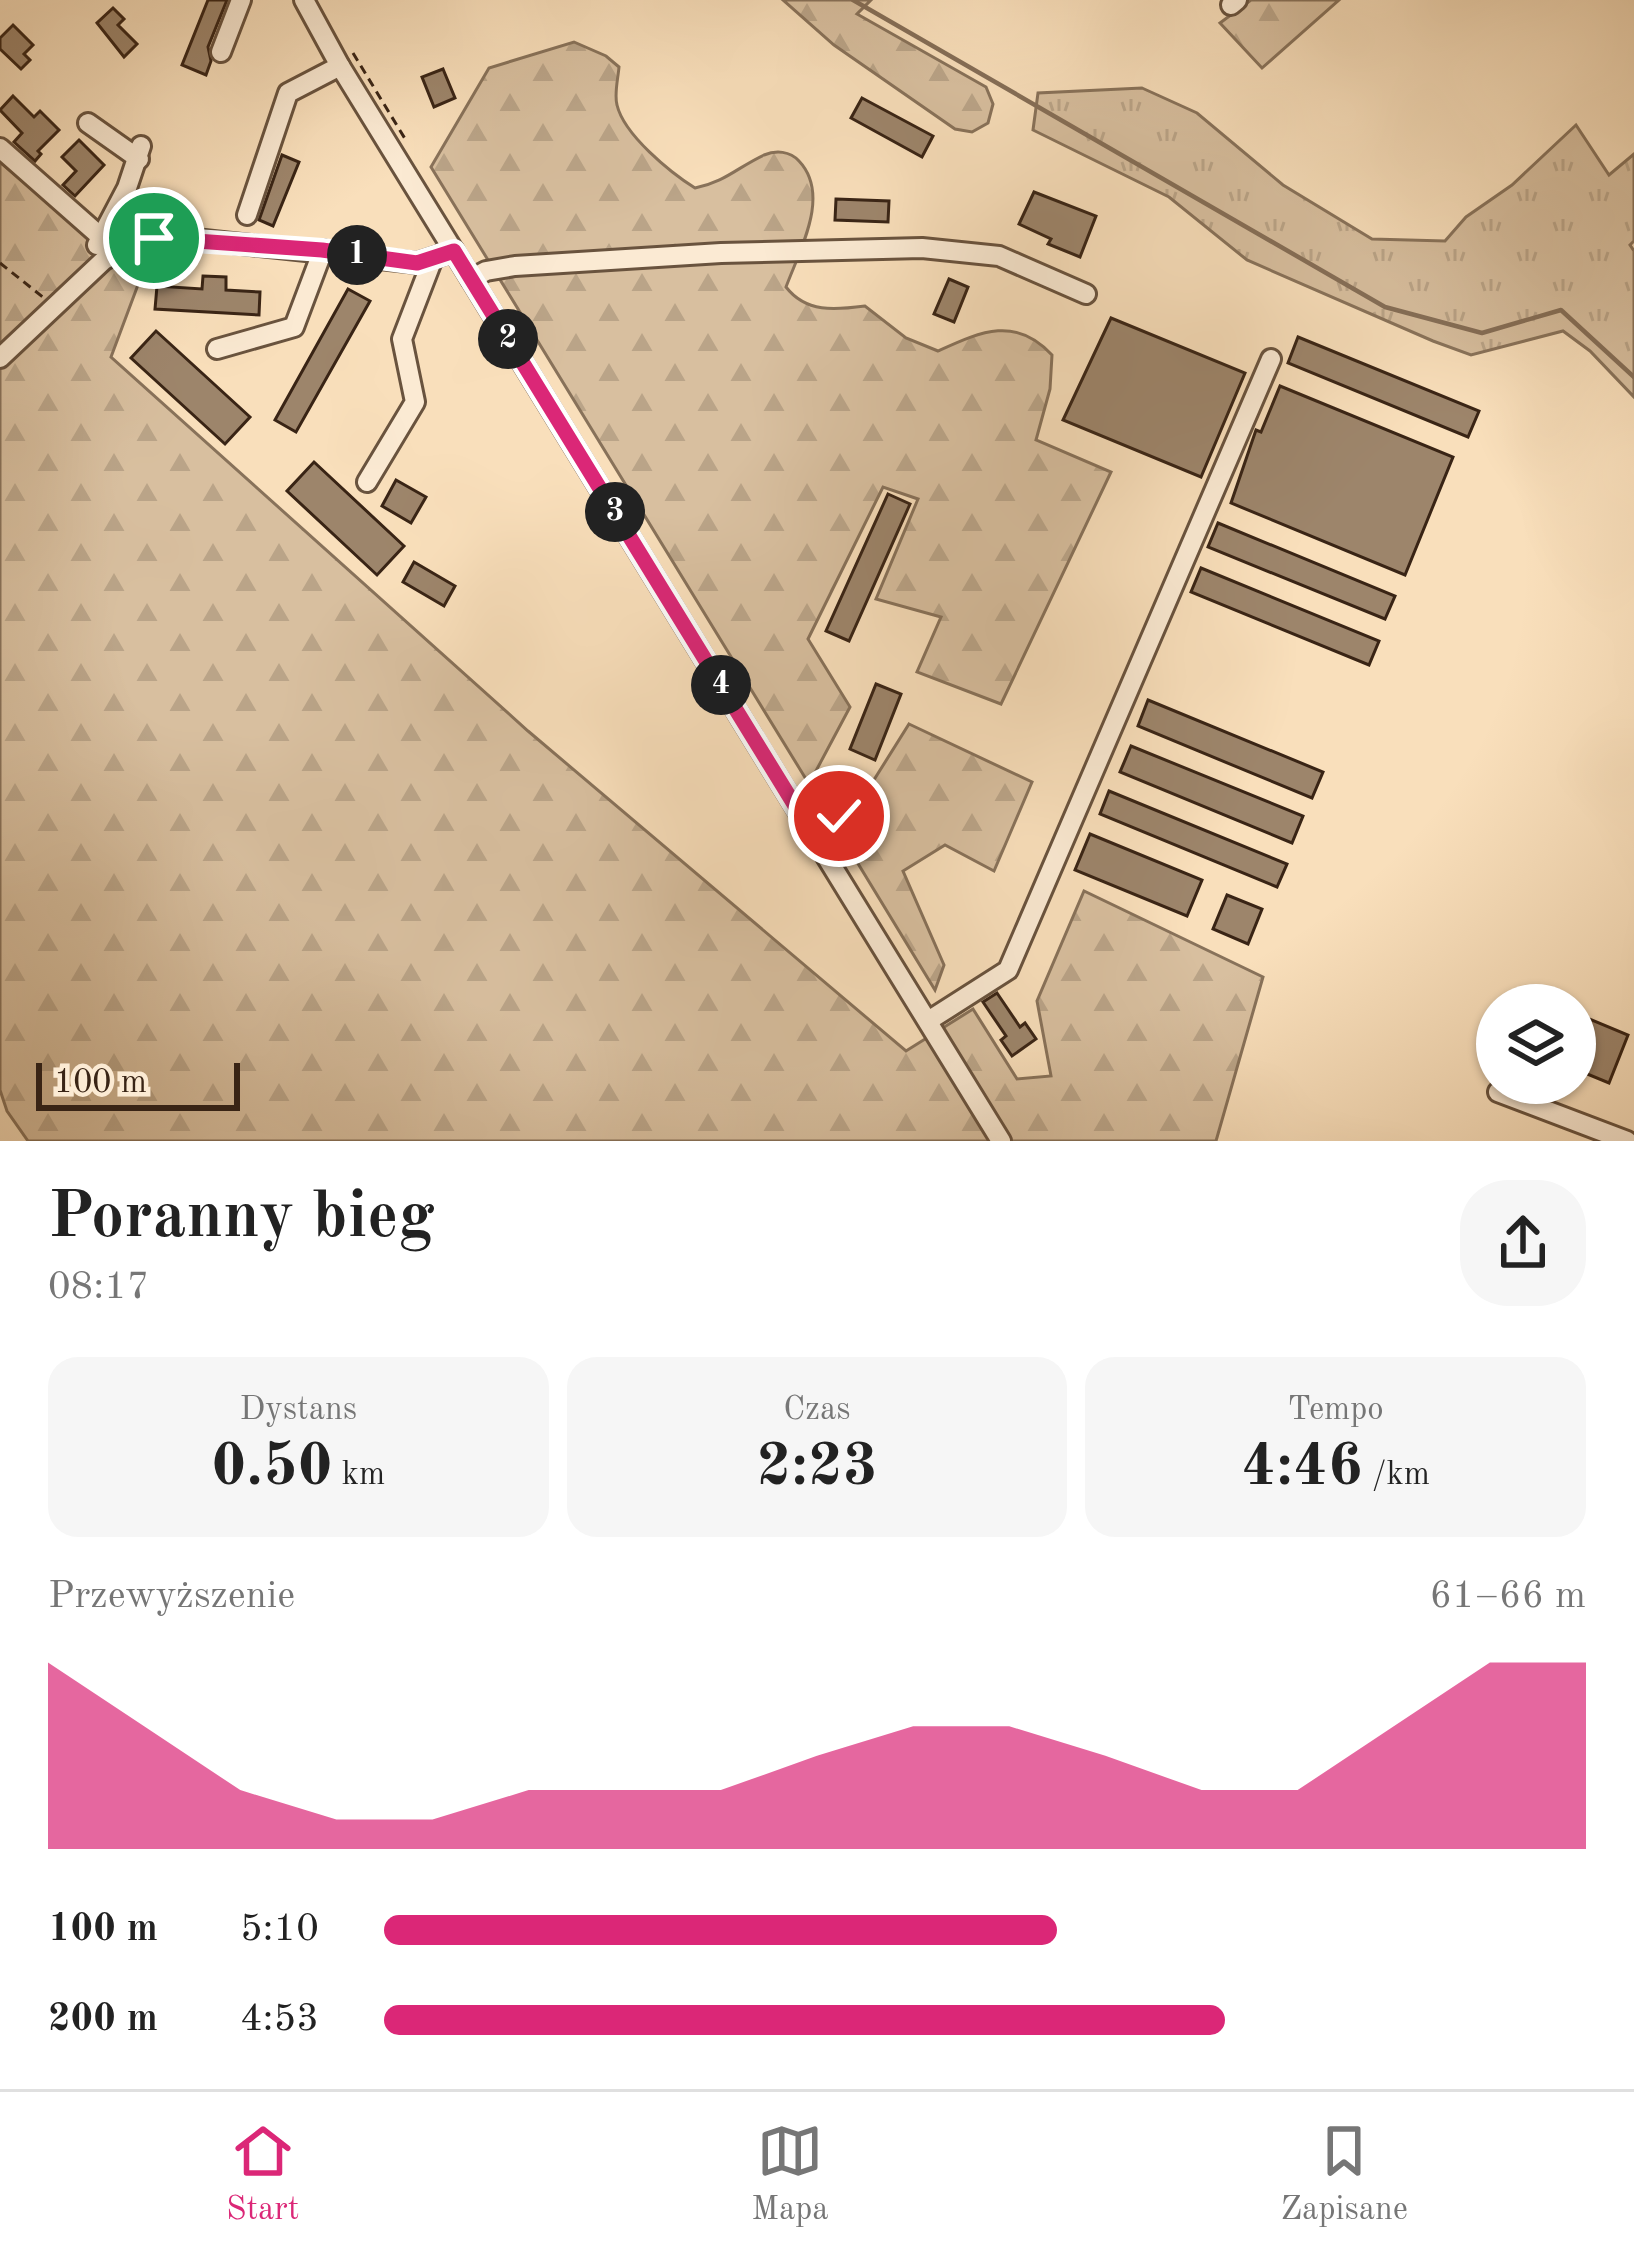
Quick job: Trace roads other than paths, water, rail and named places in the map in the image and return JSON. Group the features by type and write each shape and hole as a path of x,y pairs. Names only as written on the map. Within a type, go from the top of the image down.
{"street":[{"path":"220,52 242,0"},
{"path":"304,0 340,66 1001,1141"},
{"path":"247,215 288,93 340,66"},
{"path":"88,123 140,152 97,243 104,260"},
{"path":"0,148 101,237"},
{"path":"0,358 104,260 154,238 322,250 417,263 454,251"},
{"path":"472,279 486,271 515,266 721,253 922,248 999,256 1086,294"},
{"path":"217,349 294,327 322,250"},
{"path":"367,482 415,402 402,339 432,261"},
{"path":"928,1021 1008,970 1271,358"},
{"path":"813,835 839,816 858,786"},
{"path":"1530,1104 1628,1141 1634,1130"}],"waterway":[{"path":"853,0 1385,307 1482,333 1561,310 1634,377"}]}
